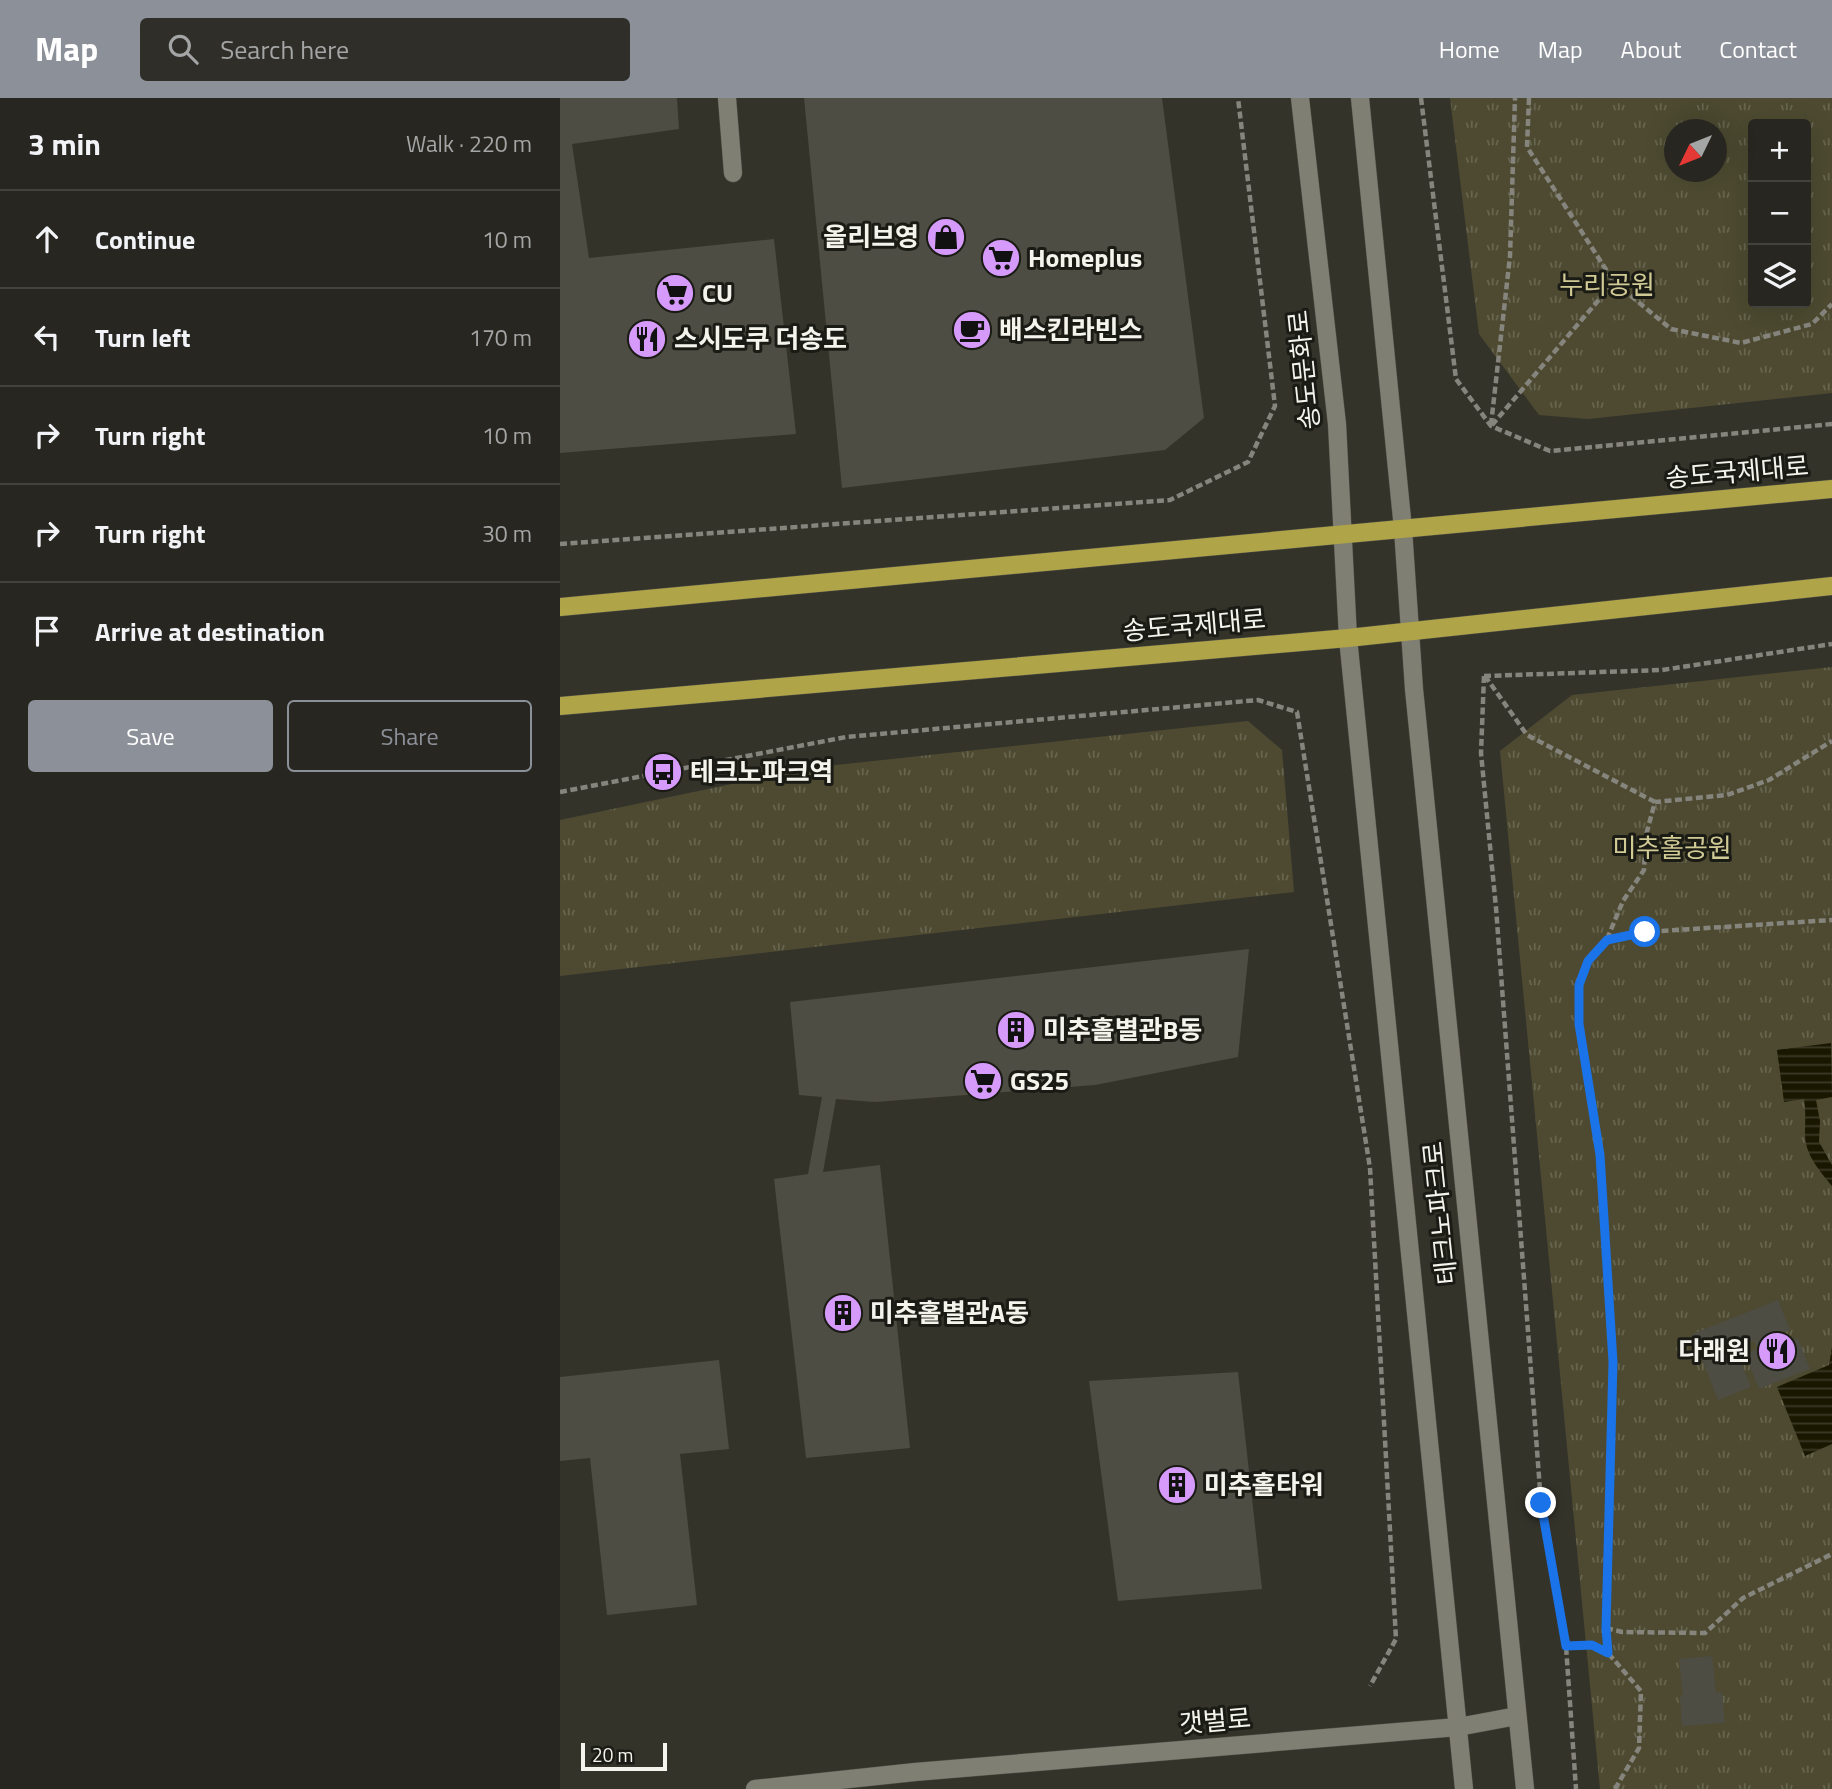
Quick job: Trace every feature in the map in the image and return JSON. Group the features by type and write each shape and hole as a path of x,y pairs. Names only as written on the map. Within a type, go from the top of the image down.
{"main road":[{"name":"송도국제대로","path":"560,607 1832,489"},
{"name":"송도국제대로","path":"560,706 1348,638 1832,586"}],"street":[{"path":"727,98 733,173"},
{"name":"송도문화로","path":"1300,98 1337,424 1348,638"},
{"path":"1360,98 1403,528 1408,631"},
{"name":"테크노파크로","path":"1408,631 1525,1789"},
{"name":"테크노파크로","path":"1348,638 1464,1789"},
{"name":"갯벌로","path":"755,1789 916,1781 1458,1727 1517,1716"}],"path":[{"path":"560,544 1170,500 1248,462 1275,406 1238,98"},
{"path":"1421,98 1456,379 1491,426 1550,451 1832,424"},
{"path":"1491,426 1510,256 1515,98"},
{"path":"1529,98 1527,147 1614,282 1671,329 1741,343 1812,324 1832,304"},
{"path":"1491,426 1614,282"},
{"path":"1484,676 1662,670 1832,644"},
{"path":"1484,676 1527,736 1655,802 1727,795 1769,780 1832,741"},
{"path":"1484,676 1481,753 1496,908 1541,1503 1566,1646 1576,1789"},
{"path":"560,792 846,737 1258,700 1297,712 1370,1168 1396,1639 1370,1686"},
{"path":"1608,1653 1606,1628 1613,1362 1600,1155 1579,1024 1579,985 1588,961 1607,940 1623,901 1644,870 1646,835 1655,802"},
{"path":"1607,940 1645,932 1832,920"},
{"path":"1606,1628 1622,1632 1705,1633 1743,1598 1832,1554"},
{"path":"1566,1646 1592,1645 1608,1653 1641,1691 1639,1748 1615,1789"}],"green space":[{"name":"누리공원","path":"1450,98 1832,98 1832,393 1588,419 1539,415 1479,334"},
{"name":"미추홀공원","path":"1832,667 1832,1789 1600,1789 1500,751 1572,695"},
{"path":"1248,721 1282,750 1294,892 560,976 560,820 808,768"}],"shaded area":[{"path":"1831,1043 1832,1097 1816,1100 1820,1121 1819,1142 1832,1165 1832,1186 1808,1149 1804,1099 1784,1102 1777,1050"},
{"path":"1832,1347 1832,1444 1805,1456 1777,1387 1829,1365"}],"building":[{"path":"560,98 677,98 679,129 572,144 589,258 774,239 796,434 560,453"},
{"name":"Homeplus","path":"804,98 1162,98 1204,418 1165,450 842,488"},
{"name":"미추홀별관B동","path":"1249,949 1238,1057 1095,1085 875,1102 836,1099 823,1172 880,1165 910,1448 806,1458 774,1179 808,1174 822,1097 799,1095 790,1002"},
{"name":"다래원","path":"1778,1300 1790,1330 1772,1337 1776,1347 1798,1338 1810,1369 1759,1389 1745,1354 1757,1349 1754,1341 1735,1348 1751,1387 1718,1400 1692,1334"},
{"path":"719,1360 729,1449 680,1454 697,1605 607,1615 590,1458 560,1461 560,1377"},
{"name":"미추홀타워","path":"1238,1372 1262,1589 1118,1601 1089,1381"},
{"path":"1712,1656 1716,1693 1722,1692 1725,1723 1682,1726 1680,1696 1683,1696 1679,1659"}],"place":[{"name":"올리브영","path":"946,237"},
{"name":"Homeplus","path":"1001,258"},
{"name":"CU","path":"675,293"},
{"name":"배스킨라빈스","path":"972,330"},
{"name":"스시도쿠 더송도","path":"647,339"},
{"name":"테크노파크역","path":"663,772"},
{"name":"미추홀별관B동","path":"1016,1030"},
{"name":"GS25","path":"983,1081"},
{"name":"미추홀별관A동","path":"843,1313"},
{"name":"다래원","path":"1777,1351"},
{"name":"미추홀타워","path":"1177,1485"}],"route":[{"path":"1541,1503 1566,1646 1592,1645 1608,1653 1606,1628 1613,1362 1600,1155 1579,1024 1579,985 1588,961 1607,940 1645,932"}]}
